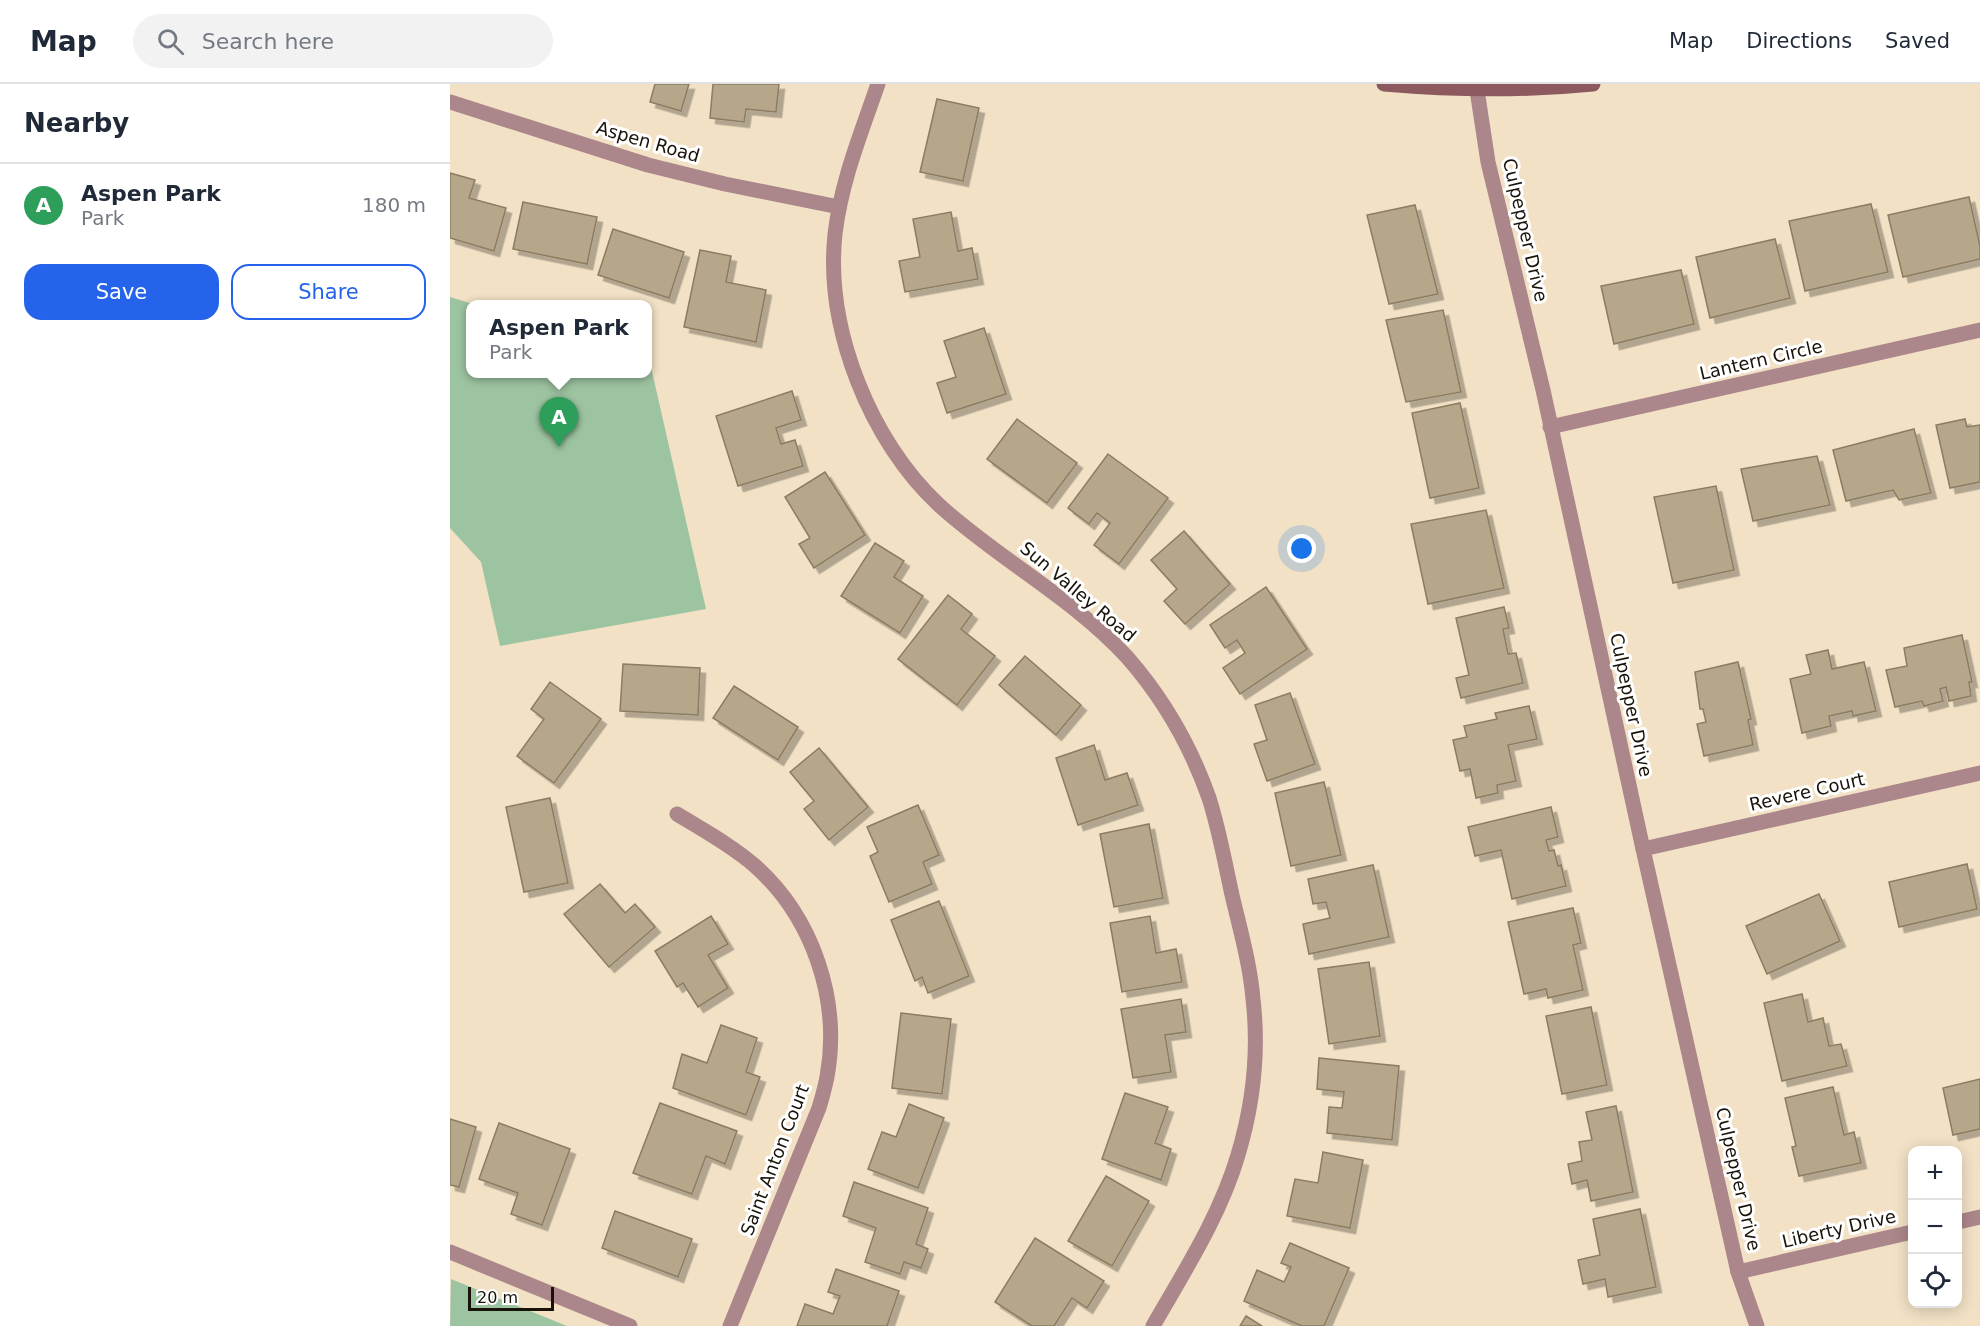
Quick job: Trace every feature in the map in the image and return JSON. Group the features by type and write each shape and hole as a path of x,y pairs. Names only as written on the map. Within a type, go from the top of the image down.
{"main road":[{"path":"1384,84 1477,90 1593,84"}],"street":[{"name":"Sun Valley Road","path":"878,84 844,184 835,236 833,267 839,321 861,388 904,465 940,505 1087,620 1129,660 1155,692 1199,772 1209,800 1246,957 1253,998 1254,1063 1251,1094 1241,1144 1227,1188 1213,1220 1153,1326"},
{"name":"Culpepper Drive","path":"1477,90 1488,162 1550,427 1738,1272 1756,1326"},
{"name":"Aspen Road","path":"450,102 648,165 725,184 839,207"},
{"name":"Lantern Circle","path":"1550,427 1980,330"},
{"name":"Revere Court","path":"1643,849 1980,773"},
{"name":"Saint Anton Court","path":"677,814 753,864 771,881 787,902 809,939 825,984 829,1005 831,1030 827,1076 819,1108 730,1326"},
{"path":"1962,1221 1980,1217"},
{"name":"Liberty Drive","path":"1738,1272 1908,1233"},
{"path":"450,1252 630,1326"}],"green space":[{"path":"450,297 466,302 466,378 652,378 652,371 706,609 500,646 481,562 450,528"},
{"path":"451,1279 567,1326 450,1326"}],"building":[{"path":"655,84 689,84 681,111 650,102"},
{"path":"713,84 779,84 776,112 746,109 744,122 710,118"},
{"path":"937,99 979,108 963,181 920,172"},
{"path":"450,173 475,180 469,198 506,208 494,251 450,238"},
{"path":"1969,197 1980,246 1980,259 1903,277 1888,215"},
{"path":"523,202 597,217 587,264 513,249"},
{"path":"1871,204 1888,272 1805,291 1789,221"},
{"path":"1415,205 1438,294 1389,304 1367,215"},
{"path":"951,212 958,251 972,248 978,279 905,292 899,261 920,257 913,219"},
{"path":"613,229 684,252 669,298 598,275"},
{"path":"1775,239 1790,298 1710,318 1696,257"},
{"path":"700,250 731,256 726,282 766,290 756,342 684,327"},
{"path":"1681,270 1694,324 1614,344 1601,286"},
{"path":"1443,310 1461,392 1406,402 1386,320"},
{"path":"984,328 1006,394 947,413 937,383 956,377 944,341"},
{"path":"792,391 801,420 776,428 781,444 795,440 803,466 738,486 716,416"},
{"path":"1460,403 1479,488 1430,498 1412,413"},
{"path":"1017,419 1077,463 1047,503 987,459"},
{"path":"1965,419 1967,427 1980,425 1980,482 1950,488 1936,425"},
{"path":"1914,429 1931,493 1899,500 1893,490 1846,501 1833,450"},
{"path":"1108,454 1168,498 1119,564 1094,545 1110,523 1097,513 1089,524 1068,508"},
{"path":"1817,456 1830,505 1753,521 1741,469"},
{"path":"825,472 865,535 814,568 799,544 810,538 785,497"},
{"path":"1716,486 1734,570 1673,583 1654,497"},
{"path":"1486,510 1504,588 1428,604 1411,524"},
{"path":"1184,531 1230,584 1185,624 1164,601 1177,589 1151,560"},
{"path":"875,543 904,561 894,577 923,596 900,633 841,596"},
{"path":"1266,587 1307,649 1240,694 1223,668 1245,653 1237,640 1225,648 1210,625"},
{"path":"948,595 972,614 961,629 995,656 957,705 898,659"},
{"path":"1504,607 1509,628 1503,629 1508,654 1516,653 1523,683 1461,698 1456,678 1469,675 1456,618"},
{"path":"1962,635 1972,682 1969,682 1971,696 1949,701 1946,687 1940,689 1943,701 1924,706 1922,701 1895,707 1886,670 1907,666 1904,648"},
{"path":"1828,650 1832,669 1864,662 1876,711 1853,716 1852,711 1829,716 1831,726 1802,733 1790,679 1811,674 1806,655"},
{"path":"1025,656 1081,705 1056,735 999,685"},
{"path":"1738,662 1751,719 1748,720 1753,745 1704,756 1697,724 1706,722 1703,709 1700,709 1695,672"},
{"path":"623,664 700,668 698,715 620,711"},
{"path":"550,682 601,719 554,783 517,756 544,719 531,709"},
{"path":"734,686 798,727 778,760 713,718"},
{"path":"1290,693 1315,764 1267,781 1254,744 1267,740 1255,705"},
{"path":"1529,706 1537,739 1508,745 1516,781 1497,785 1498,793 1476,798 1470,769 1460,771 1453,740 1467,737 1464,726 1497,719 1495,713"},
{"path":"1094,745 1105,780 1127,773 1138,805 1078,825 1056,758"},
{"path":"819,748 868,807 829,840 804,809 814,801 790,772"},
{"path":"1324,782 1341,855 1291,866 1275,793"},
{"path":"550,798 568,883 524,892 506,807"},
{"path":"918,805 939,855 923,862 932,884 889,902 870,856 878,852 867,827"},
{"path":"1551,807 1558,837 1546,840 1549,851 1554,850 1558,866 1561,865 1566,886 1512,899 1501,850 1475,856 1468,827"},
{"path":"1149,824 1163,898 1114,907 1100,834"},
{"path":"1967,864 1977,909 1899,927 1889,882"},
{"path":"1373,865 1389,937 1309,954 1303,924 1330,918 1326,902 1313,904 1308,879"},
{"path":"600,884 625,913 635,904 655,927 609,967 564,914"},
{"path":"1819,894 1840,941 1767,974 1746,926"},
{"path":"939,901 969,976 928,993 922,977 915,981 891,920"},
{"path":"1573,908 1581,943 1573,945 1583,990 1548,998 1546,989 1524,994 1508,922"},
{"path":"711,916 728,944 708,955 728,988 698,1007 683,983 677,987 655,951"},
{"path":"1150,916 1156,953 1176,949 1182,982 1122,992 1110,923"},
{"path":"1369,962 1380,1036 1329,1044 1318,969"},
{"path":"1802,994 1808,1022 1823,1018 1829,1046 1841,1044 1847,1066 1782,1081 1764,1003"},
{"path":"1181,999 1186,1032 1165,1035 1171,1072 1133,1078 1121,1009"},
{"path":"1591,1007 1607,1085 1562,1094 1546,1016"},
{"path":"901,1013 951,1019 942,1094 892,1088"},
{"path":"721,1025 757,1038 746,1072 760,1077 746,1115 673,1088 682,1054 707,1063"},
{"path":"1319,1058 1399,1066 1392,1140 1327,1133 1329,1107 1342,1108 1344,1092 1317,1089"},
{"path":"1980,1079 1980,1129 1953,1135 1943,1088"},
{"path":"1833,1087 1844,1135 1854,1132 1861,1163 1799,1176 1792,1147 1796,1146 1785,1098"},
{"path":"1125,1093 1168,1107 1155,1143 1171,1149 1161,1180 1102,1159"},
{"path":"660,1103 737,1131 725,1164 706,1156 692,1194 633,1173"},
{"path":"909,1104 944,1118 918,1188 868,1169 882,1132 896,1137"},
{"path":"1616,1106 1633,1192 1591,1201 1587,1180 1572,1184 1568,1164 1582,1161 1579,1142 1592,1140 1586,1112"},
{"path":"450,1119 476,1127 459,1187 450,1185"},
{"path":"499,1123 570,1149 542,1225 511,1214 518,1193 479,1179"},
{"path":"1323,1152 1363,1160 1350,1228 1287,1216 1295,1179 1318,1183"},
{"path":"1106,1176 1149,1201 1112,1266 1068,1241"},
{"path":"854,1182 928,1208 916,1244 928,1249 921,1268 904,1262 900,1274 865,1262 876,1228 843,1216"},
{"path":"1640,1209 1656,1287 1608,1297 1605,1279 1583,1284 1578,1260 1600,1255 1593,1219"},
{"path":"615,1211 692,1239 678,1277 602,1248"},
{"path":"1035,1238 1104,1281 1087,1308 1072,1298 1054,1326 1032,1326 995,1302"},
{"path":"1290,1243 1349,1268 1324,1326 1302,1326 1244,1301 1257,1270 1284,1282 1291,1267 1281,1263"},
{"path":"836,1269 899,1291 887,1326 797,1326 805,1304 833,1314 840,1296 828,1292"},
{"path":"1246,1316 1262,1326 1240,1326"}],"place":[{"name":"Aspen Park","path":"559,447"}]}
